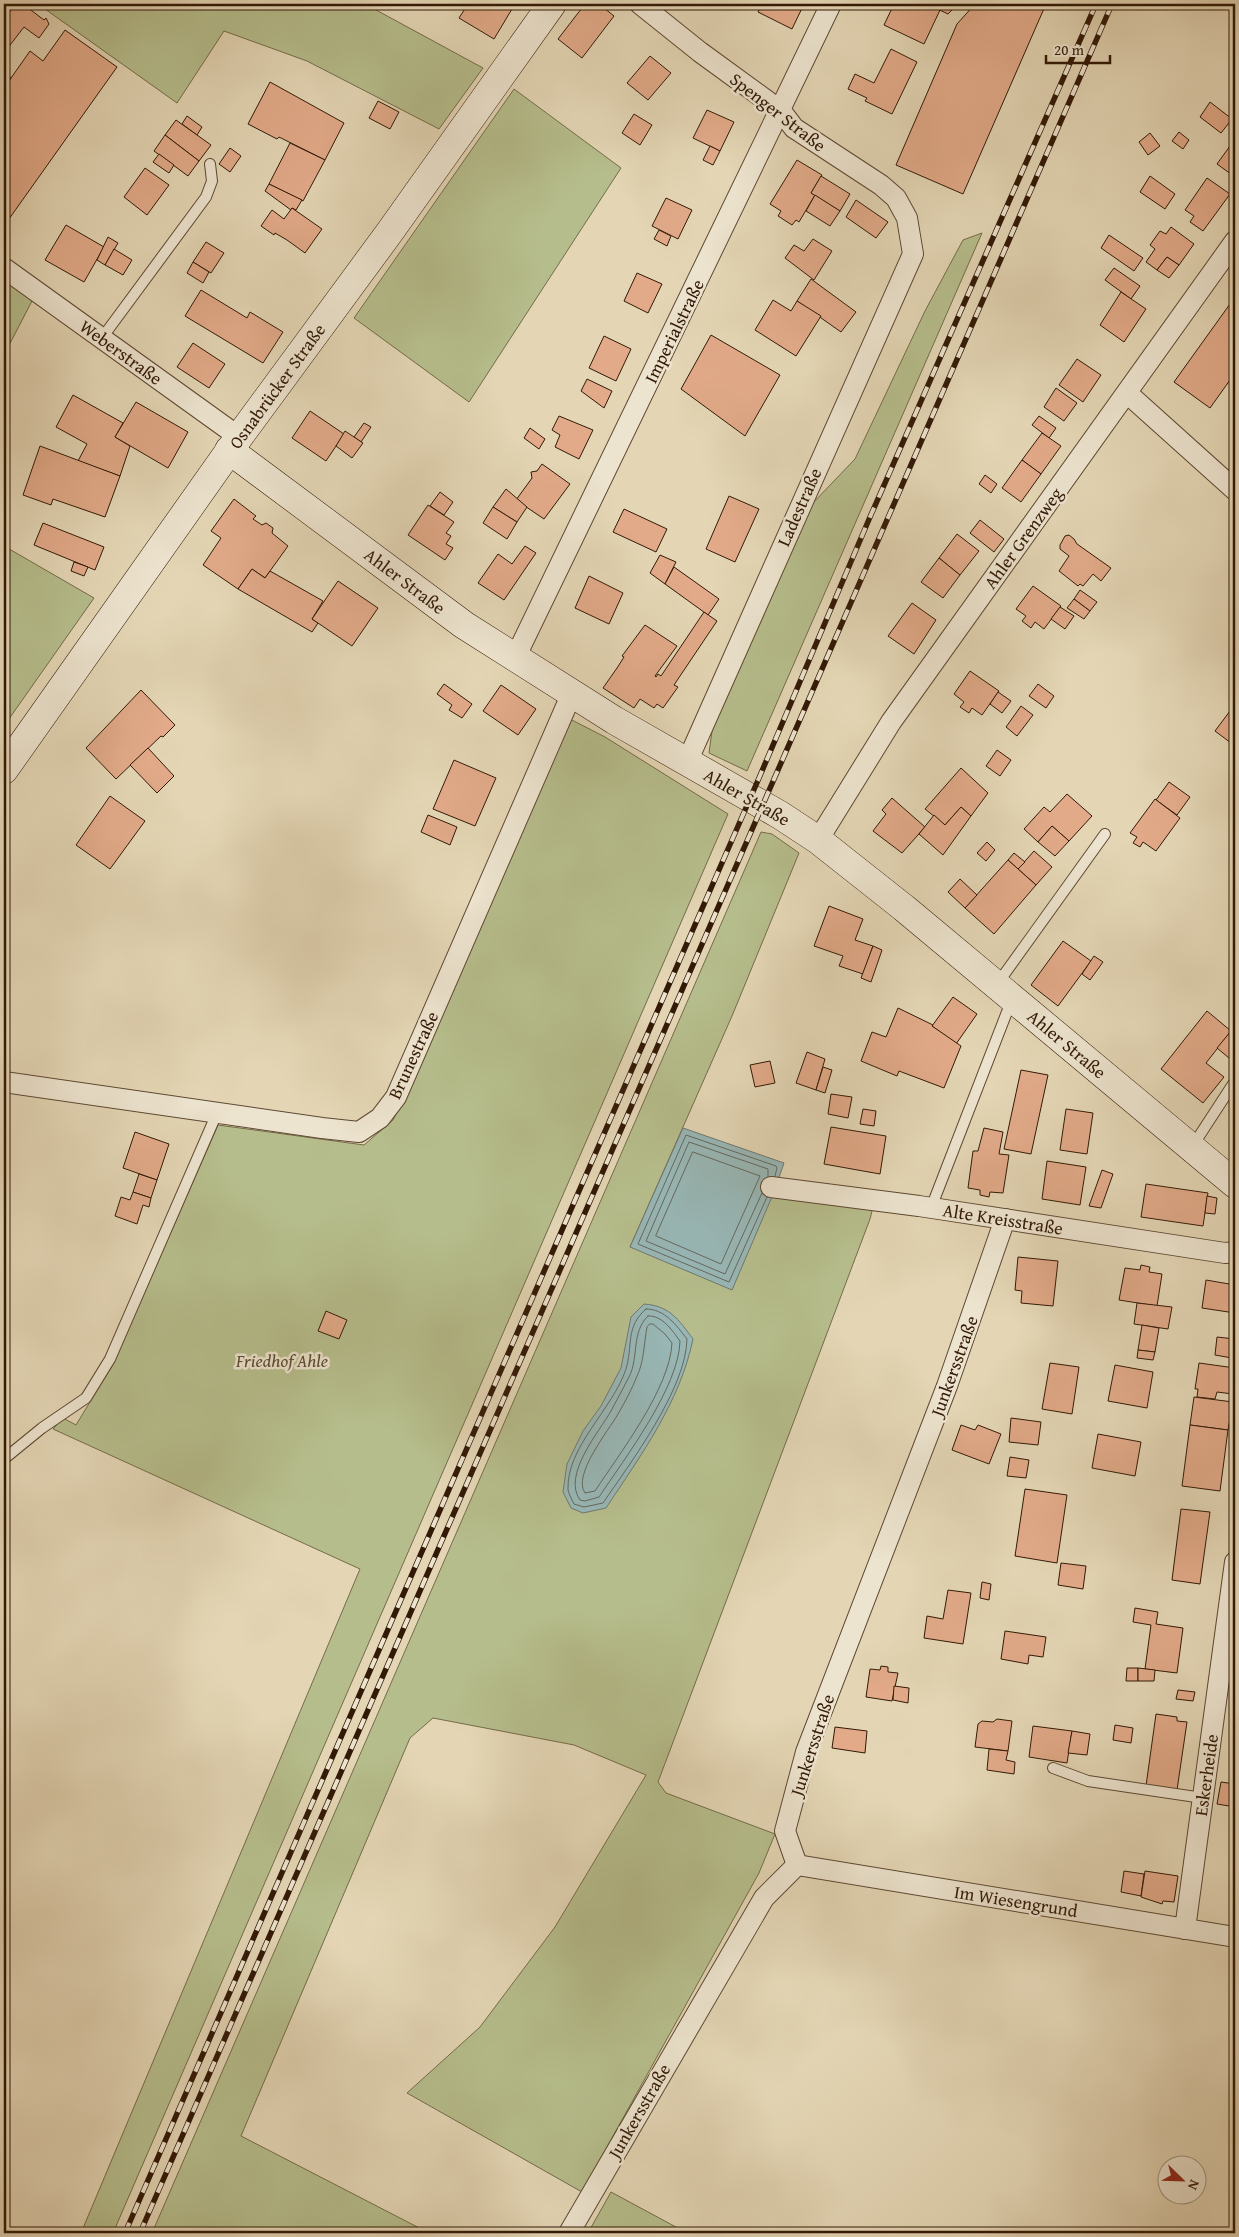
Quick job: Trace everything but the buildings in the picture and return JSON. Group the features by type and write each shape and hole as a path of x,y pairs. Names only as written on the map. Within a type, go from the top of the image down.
{"main road":[{"name":"Osnabrücker Straße","path":"4,770 234,444 389,233 552,4"},
{"name":"Ahler Straße","path":"234,444 464,625 614,720 780,815 818,840 1004,991 1235,1184"}],"street":[{"name":"Spenger Straße","path":"640,4 700,52 781,111 794,128 882,185 896,198 907,218 913,254"},
{"name":"Imperialstraße","path":"515,658 781,111 831,4"},
{"name":"Ahler Grenzweg","path":"818,840 891,722 1235,241"},
{"name":"Ladestraße","path":"687,762 913,254"},
{"name":"Weberstraße","path":"4,268 102,338 234,444"},
{"path":"1127,393 1235,490"},
{"name":"Brunestraße","path":"4,1082 359,1132 380,1118 396,1097 572,693"},
{"name":"Alte Kreisstraße","path":"770,1187 931,1208 1225,1253 1235,1252"},
{"name":"Junkersstraße","path":"569,2233 764,1898 797,1865 785,1831 806,1752 947,1386 1005,1219"},
{"name":"Eskerheide","path":"1185,1929 1235,1562"},
{"name":"Im Wiesengrund","path":"797,1865 1235,1937"}],"lane":[{"path":"102,338 206,197 212,181 210,164"},
{"path":"931,1208 1004,991 1105,834"},
{"path":"1192,1148 1235,1081"},
{"path":"4,1459 42,1428 86,1398 110,1359 217,1113"},
{"path":"1053,1768 1088,1781 1203,1798"}],"green space":[{"path":"38,4 365,4 483,68 439,129 307,61 224,31 177,103"},
{"path":"514,89 621,168 469,402 354,318"},
{"path":"982,233 747,771 709,753 712,731 812,504 855,459 925,311 963,240"},
{"path":"4,280 33,299 4,355"},
{"path":"4,546 94,598 4,726"},
{"name":"Friedhof Ahle","path":"568,718 605,737 728,814 113,2233 81,2233 360,1569 53,1429 63,1418 76,1425 113,1364 218,1125 364,1145 393,1120 415,1074"},
{"path":"761,832 772,834 799,853 732,1016 630,1247 774,1192 874,1203 870,1219 658,1782 666,1793 775,1834 759,1873 582,2192 407,2093 480,2027 555,1927 646,1775 574,1745 433,1718 410,1738 241,2136 429,2233 152,2233"},
{"path":"611,2192 687,2233 588,2233"}],"water":[{"path":"683,1128 784,1163 774,1192 732,1290 630,1247"},
{"path":"644,1304 661,1308 673,1315 693,1339 687,1362 679,1385 658,1427 606,1508 583,1513 571,1508 563,1492 567,1464 583,1431 601,1406 621,1368 631,1317"}],"railway":[{"path":"125,2233 759,778 870,517 1096,4"},
{"path":"140,2233 1112,4"}]}
